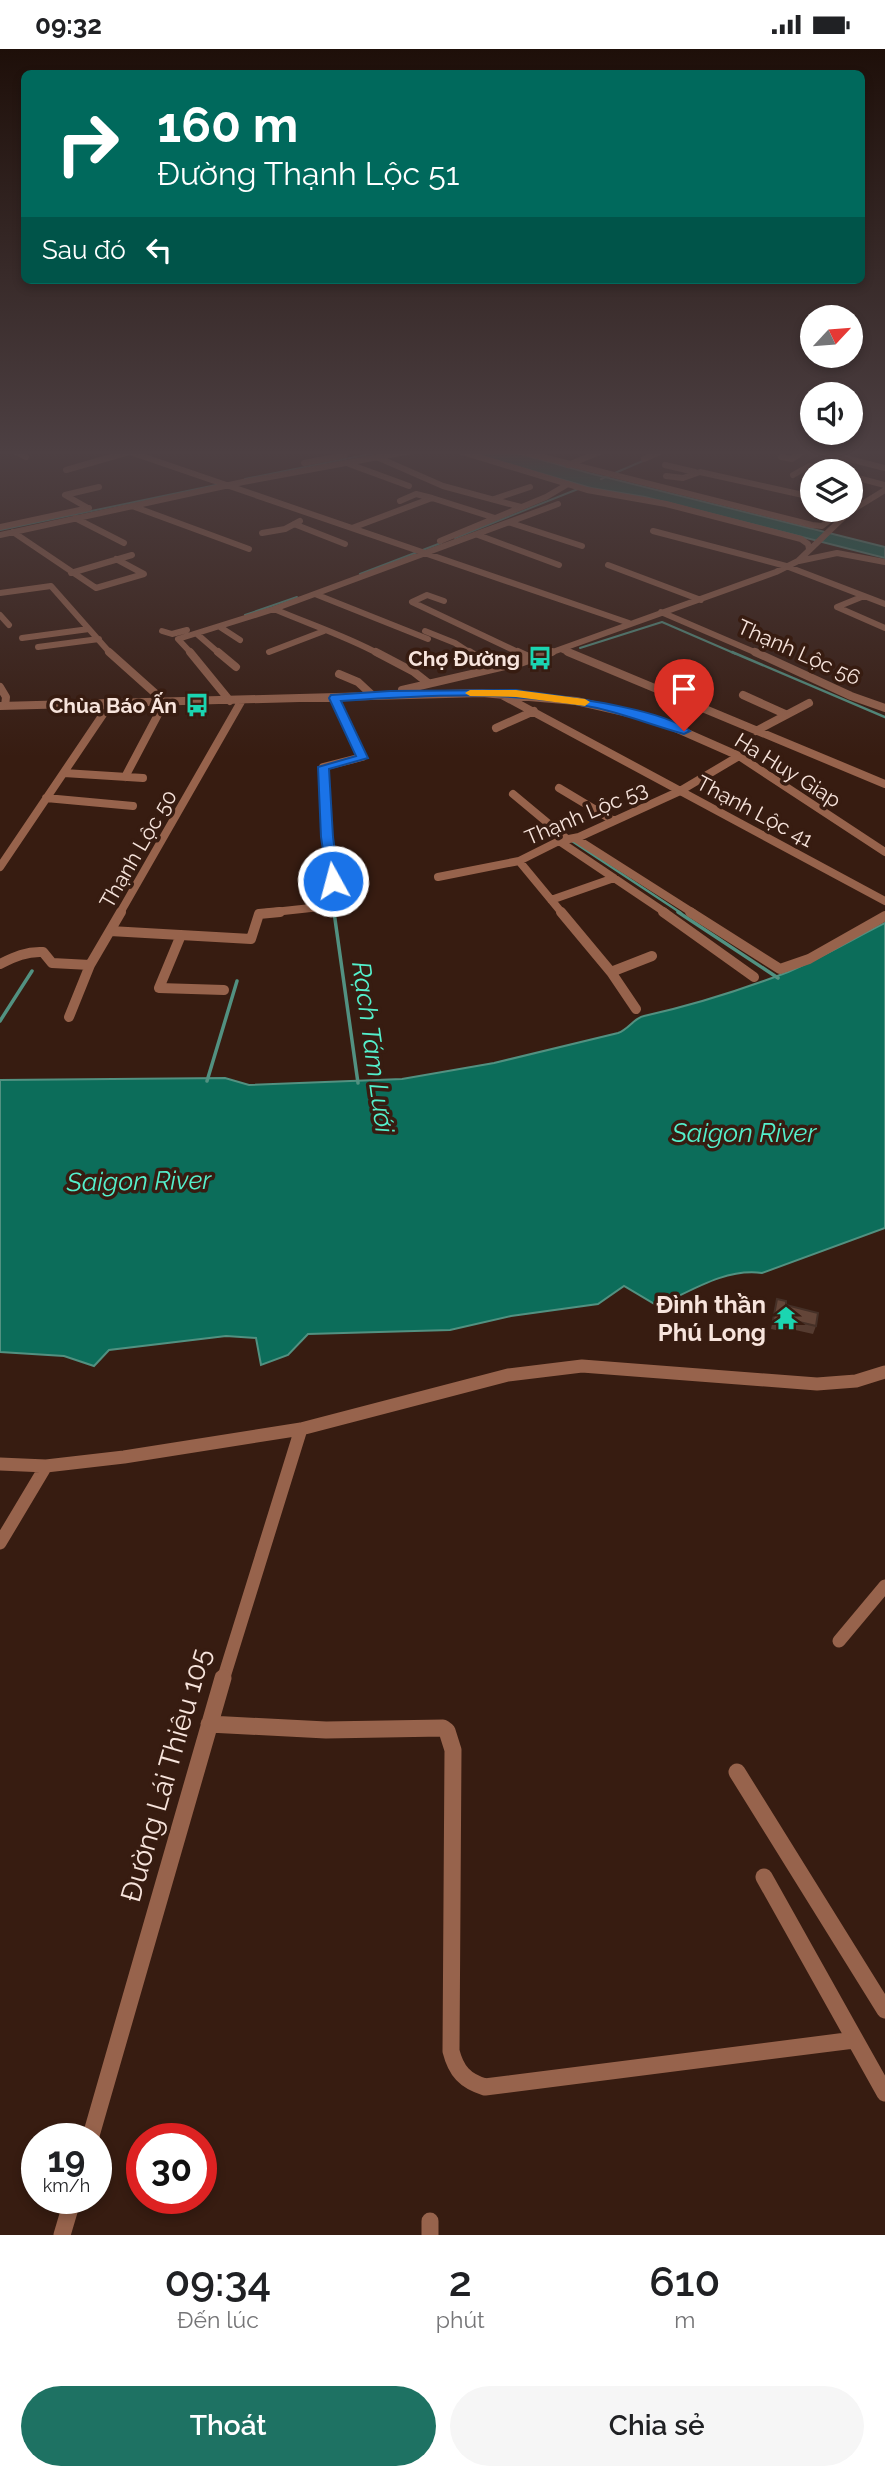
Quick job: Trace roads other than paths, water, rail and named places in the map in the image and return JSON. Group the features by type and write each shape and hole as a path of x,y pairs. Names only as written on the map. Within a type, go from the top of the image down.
{"street":[{"path":"43,553 96,588 144,573 116,559"},
{"path":"162,631 172,634 203,625 414,553"},
{"path":"230,701 209,672 177,641 315,594 415,553"},
{"path":"426,553 629,624"},
{"path":"527,553 559,565"},
{"path":"737,553 786,566 885,604"},
{"path":"798,561 805,553"},
{"path":"390,694 533,659 701,600 798,561 833,553"},
{"path":"842,553 885,562"},
{"path":"71,573 132,555"},
{"path":"608,565 701,600"},
{"path":"0,593 51,586 118,662 156,694 162,707 125,777"},
{"path":"315,594 428,639"},
{"path":"444,601 427,595 412,602 533,659"},
{"path":"864,596 837,607 885,628"},
{"path":"274,609 355,641 414,672 428,683"},
{"name":"Thạnh Lộc 56","path":"661,612 702,632 744,646 850,695 885,708"},
{"path":"0,615 9,625"},
{"path":"220,627 240,640"},
{"path":"22,638 89,629"},
{"path":"269,652 324,631"},
{"path":"425,631 455,643 495,668"},
{"path":"197,634 236,667"},
{"path":"38,647 99,639"},
{"path":"561,649 885,784"},
{"path":"339,674 358,682 372,695"},
{"path":"0,687 5,697 2,706"},
{"name":"Ha Huy Giap","path":"2,706 110,705 390,694 498,693 558,698 627,712 684,731 739,757 885,852"},
{"name":"Thạnh Lộc 41","path":"498,693 885,901"},
{"path":"743,695 785,714"},
{"path":"110,931 251,939 259,914 320,907 336,900 327,837 323,767 362,758 334,698"},
{"name":"Thạnh Lộc 50","path":"69,1017 90,965 242,700"},
{"path":"756,731 809,703"},
{"path":"0,867 110,705"},
{"path":"496,728 534,712"},
{"name":"Thạnh Lộc 53","path":"438,877 519,861 614,821 739,757"},
{"path":"64,773 143,778"},
{"path":"559,788 614,821"},
{"path":"513,794 614,878 754,977"},
{"path":"46,798 133,806"},
{"path":"567,839 780,969 809,959 885,916"},
{"path":"519,861 611,972 636,1009"},
{"path":"551,900 614,878"},
{"path":"695,933 710,925"},
{"path":"181,935 159,988 224,990"},
{"path":"0,964 16,955 37,951 43,952 52,963 90,965"},
{"path":"611,972 652,956"},
{"path":"0,1464 46,1466 300,1429 508,1375 582,1366 817,1384 856,1381 885,1372"},
{"name":"Đường Lái Thiêu 105","path":"95,2123 209,1724 300,1429"},
{"path":"0,1543 46,1466"},
{"path":"839,1641 885,1586"},
{"path":"209,1724 326,1730 443,1728 447,1731 453,1749 451,2051 454,2067 464,2080 485,2087 854,2040"},
{"path":"737,1772 885,2010"},
{"path":"764,1877 885,2093"},
{"path":"62,2235 68,2214"}],"water":[{"path":"865,553 885,553 885,558"},
{"name":"Saigon River","path":"885,923 885,1228 762,1273 748,1272 722,1277 658,1306 624,1286 598,1304 511,1316 450,1330 308,1334 288,1355 261,1365 256,1338 226,1336 109,1350 94,1366 64,1356 0,1352 0,1080 225,1078 249,1085 402,1079 494,1063 618,1033 640,1017 699,1002 770,979 813,961"}],"waterway":[{"path":"360,574 415,553"},
{"path":"245,615 297,597"},
{"path":"580,648 662,622 736,654"},
{"path":"732,652 885,717"},
{"path":"572,841 681,913"},
{"name":"Rạch Tám Lưới","path":"334,912 358,1083"},
{"path":"678,912 778,978"},
{"path":"0,1021 32,971"},
{"path":"207,1081 237,981"}],"place":[{"name":"Chợ Đường","path":"540,658"},
{"name":"Chùa Báo Ấn","path":"197,705"},
{"name":"Đình thần Phú Long","path":"786,1318"}]}
